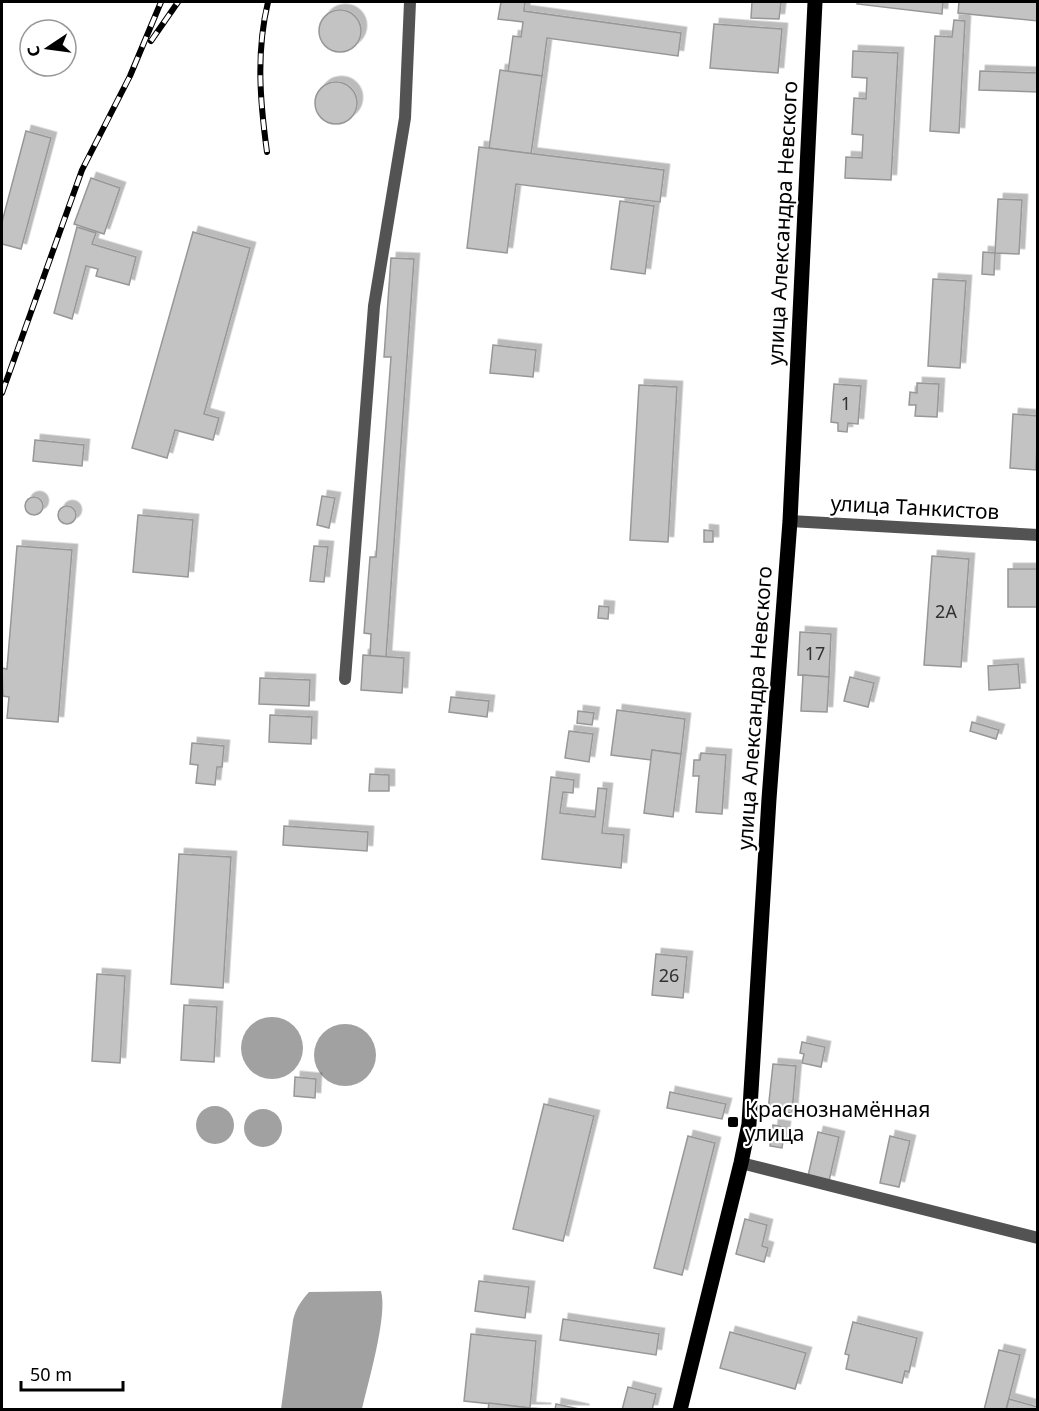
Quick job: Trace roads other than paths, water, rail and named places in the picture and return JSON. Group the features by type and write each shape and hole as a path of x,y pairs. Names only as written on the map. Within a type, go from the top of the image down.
{"main road":[{"name":"улица Александра Невского","path":"680,1410 749,1124 769,799 790,521 815,2"}],"street":[{"path":"345,679 374,306 405,118 410,2"},
{"name":"улица Танкистов","path":"790,521 1038,535"},
{"path":"741,1163 1038,1238"}],"railway":[{"path":"2,393 82,170 130,76 161,2"},
{"path":"151,41 178,2"},
{"path":"267,152 260,77 262,39 268,2"}],"place":[{"name":"Краснознамённая улица","path":"733,1122"}]}
